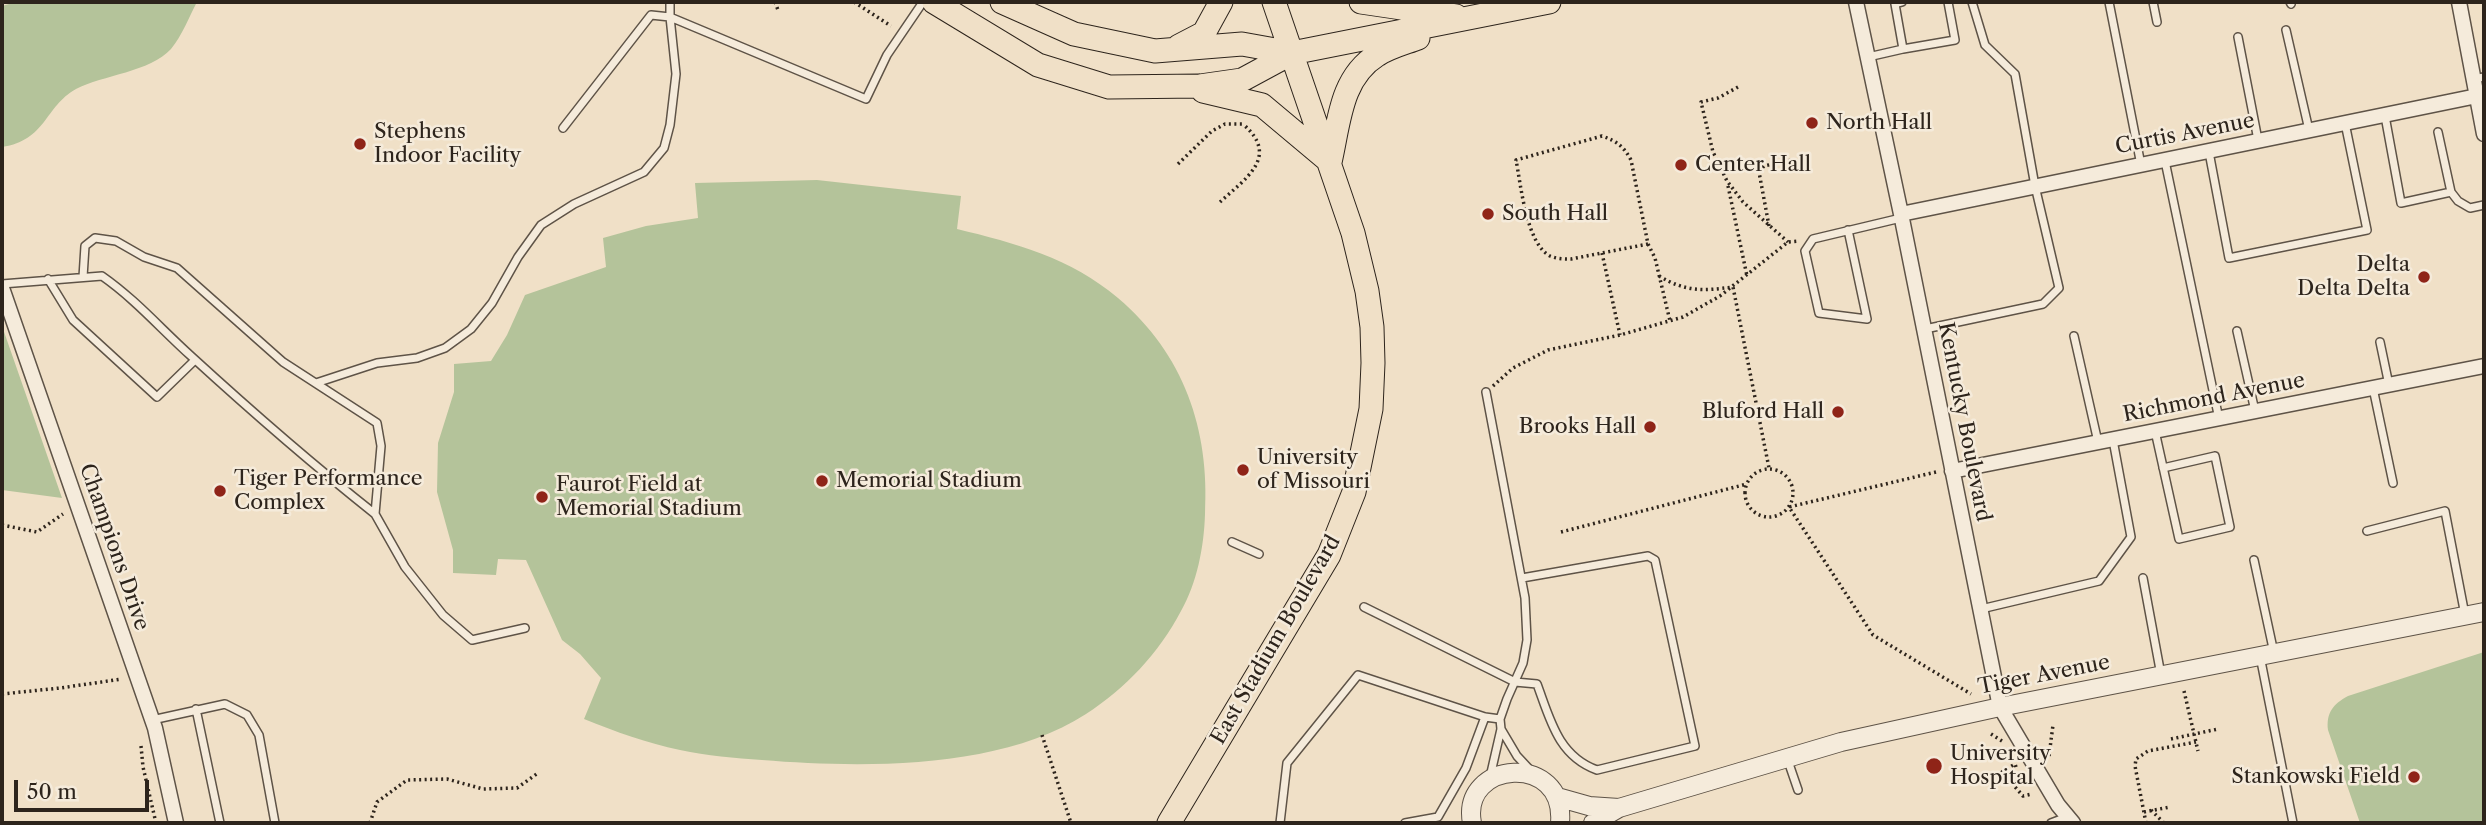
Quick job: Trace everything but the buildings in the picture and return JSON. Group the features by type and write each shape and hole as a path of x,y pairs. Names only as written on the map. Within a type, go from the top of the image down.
{"main road":[{"path":"934,2 1038,65 1109,87 1200,86 1242,80 1292,53 1549,2"},
{"path":"1002,2 1074,34 1155,51 1242,44 1292,53"},
{"path":"1173,50 1203,33 1221,2"},
{"name":"East Stadium Boulevard","path":"1169,823 1329,555 1354,492 1371,409 1373,363 1367,290 1353,233 1274,2"},
{"path":"1361,2 1466,18"},
{"path":"1177,86 1262,104 1330,162 1347,88 1359,71 1377,55 1466,18"}],"street":[{"path":"2459,2 2479,78 2477,96 2484,134"},
{"name":"Kentucky Boulevard","path":"1858,4 1924,329 1946,471 1981,609 2000,706 2058,805 2070,820"},
{"name":"Curtis Avenue","path":"1902,216 2035,186 2477,96"},
{"name":"Champions Drive","path":"2,286 152,720 176,823"},
{"name":"Richmond Avenue","path":"1946,471 2484,366"},
{"name":"Tiger Avenue","path":"1594,823 1619,808 1841,742 2000,706 2484,612"},
{"path":"1470,821 1473,803 1479,790 1490,779 1504,773 1520,771 1535,775 1548,784 1557,797 1561,812 1560,823"},
{"name":"Tiger Avenue","path":"1557,797 1588,806 1619,808"}],"lane":[{"path":"316,383 377,363 417,358 445,348 471,328 492,303 517,257 541,225 574,204 644,173 664,148 670,125 676,75 670,2"},
{"path":"563,128 651,15 693,25 866,99 887,55 923,2"},
{"path":"1902,2 1895,4 1903,49"},
{"path":"1868,57 1955,40 1948,2"},
{"path":"1924,329 2043,304 2059,288 2035,186 2015,74 1985,44 1972,2"},
{"path":"2109,2 2141,165"},
{"path":"2153,2 2157,22"},
{"path":"2287,30 2309,130"},
{"path":"2238,37 2258,141"},
{"path":"2385,115 2401,203 2451,191"},
{"path":"2209,151 2229,258 2367,230 2345,123"},
{"path":"2438,132 2451,191 2458,201 2470,208 2484,205"},
{"path":"2165,160 2219,419"},
{"path":"1848,230 1867,319 1819,313 1805,251 1813,239 1902,216"},
{"path":"83,277 85,246 95,238 116,241 144,257 177,268 284,362 377,423 381,446 375,514"},
{"path":"2,286 48,279 102,276 120,289 195,360 336,483 375,514 405,567 443,615 472,640 525,628"},
{"path":"48,279 73,320 157,397 195,360"},
{"path":"2236,331 2255,412"},
{"path":"1981,609 2098,581 2131,537 2074,335"},
{"path":"2380,342 2389,385"},
{"path":"2373,388 2393,483"},
{"path":"1486,392 1522,578 1527,640 1524,663 1500,719 1501,729 1490,779"},
{"path":"2155,431 2163,468 2179,539 2230,527 2215,456 2163,468"},
{"path":"2367,531 2445,511 2465,616"},
{"path":"1232,542 1259,554"},
{"path":"1364,607 1515,682 1537,684 1555,733 1563,747 1582,765 1597,770 1695,746 1655,560 1648,556 1522,578"},
{"path":"2254,560 2293,823"},
{"path":"2143,578 2161,675"},
{"path":"1280,823 1287,763 1358,675 1485,717 1500,719"},
{"path":"152,720 225,704 247,715 259,735 275,823"},
{"path":"196,709 220,823"},
{"path":"1405,823 1438,817 1466,768 1485,717"},
{"path":"1501,729 1517,756 1535,775"},
{"path":"1787,758 1798,790"},
{"path":"2051,823 2070,820"}],"path":[{"path":"775,2 778,10"},
{"path":"855,2 901,34"},
{"path":"1486,392 1513,368 1548,350 1620,335 1683,317 1733,287 1788,242 1743,202 1727,181 1713,152 1701,102 1717,98 1738,87"},
{"path":"1244,125 1247,119"},
{"path":"1178,164 1212,131 1225,124 1244,125 1254,134 1261,150 1258,164 1220,202"},
{"path":"1648,244 1571,259 1549,256 1538,246 1532,233 1516,160 1602,136 1614,140 1625,149 1631,160 1648,244 1670,321"},
{"path":"1769,226 1759,172 1764,166 1792,160"},
{"path":"1727,181 1747,276"},
{"path":"1602,253 1620,335"},
{"path":"1659,276 1685,288 1703,291 1733,287"},
{"path":"1733,287 1769,468"},
{"path":"1789,507 1794,493 1789,478 1784,473 1769,468 1756,473 1747,484 1746,499 1749,506 1761,516 1776,516 1789,507 1946,471"},
{"path":"1561,532 1747,484"},
{"path":"2,525 37,532 78,506 103,495"},
{"path":"1789,507 1873,635 1970,694"},
{"path":"2,694 61,688 121,677 125,689"},
{"path":"2185,691 2198,751"},
{"path":"2053,725 2048,754 2053,767"},
{"path":"2171,739 2218,729"},
{"path":"1042,735 1071,823"},
{"path":"141,737 143,767 156,823"},
{"path":"2146,823 2136,759 2148,751 2196,742"},
{"path":"2021,774 2015,764 2002,772 2023,796 2032,794 2026,784"},
{"path":"370,823 377,802 407,780 447,779 483,789 517,788 538,773"},
{"path":"2144,812 2170,807"},
{"path":"2151,810 2164,823"}],"green space":[{"path":"16,2 197,2 179,38 162,57 139,68 76,89 65,96 28,138 2,147 2,6"},
{"name":"Memorial Stadium","path":"817,180 961,196 957,229 1042,254 1100,284 1141,320 1160,344 1176,369 1188,396 1203,453 1205,514 1199,564 1187,600 1162,641 1140,669 1086,714 1051,732 1013,746 972,755 885,764 801,763 742,758 700,754 656,744 584,719 601,678 580,654 562,640 526,560 498,559 496,575 453,573 453,550 437,492 438,443 454,392 454,364 491,361 507,335 525,295 606,267 603,238 646,226 698,218 695,183"},
{"path":"2,326 62,498 2,490"},
{"name":"Stankowski Field","path":"2484,652 2484,823 2360,823 2328,730 2328,719 2332,710 2348,696"}],"place":[{"name":"North Hall","path":"1812,123"},
{"name":"Stephens Indoor Facility","path":"360,144"},
{"name":"Center Hall","path":"1681,165"},
{"name":"South Hall","path":"1488,214"},
{"name":"Delta Delta Delta","path":"2424,277"},
{"name":"Bluford Hall","path":"1838,412"},
{"name":"Brooks Hall","path":"1650,427"},
{"name":"University of Missouri","path":"1243,470"},
{"name":"Memorial Stadium","path":"822,481"},
{"name":"Tiger Performance Complex","path":"220,491"},
{"name":"Faurot Field at Memorial Stadium","path":"542,497"},
{"name":"University Hospital","path":"1934,766"},
{"name":"Stankowski Field","path":"2414,777"}]}
